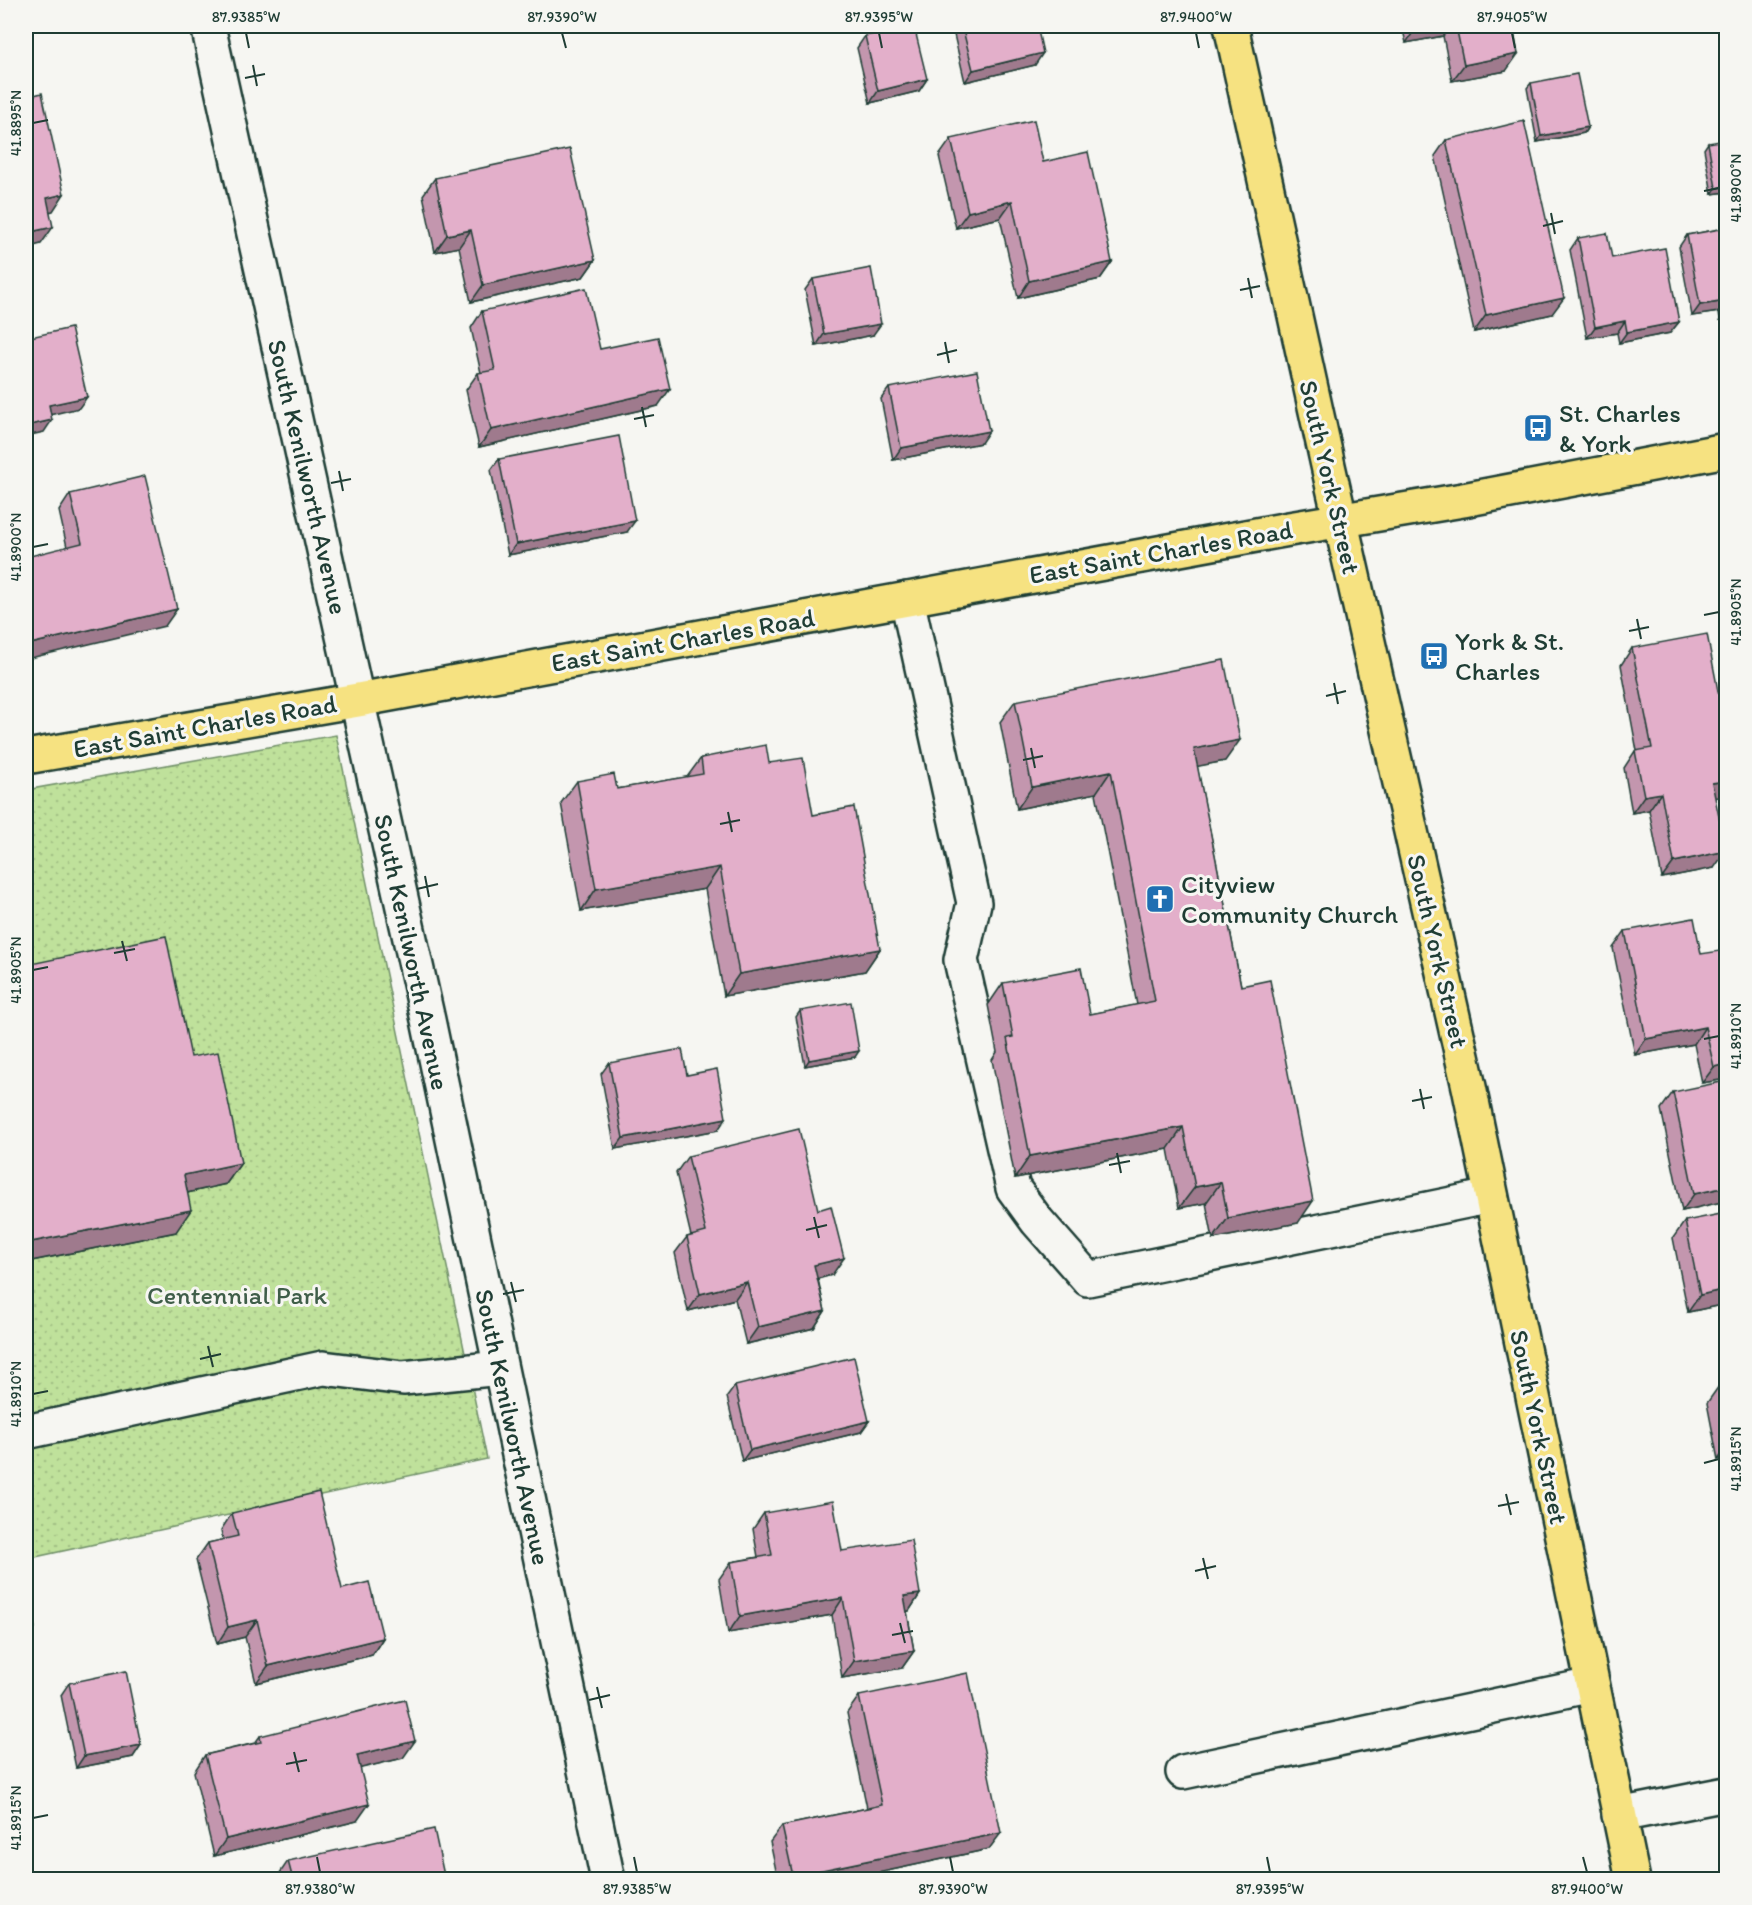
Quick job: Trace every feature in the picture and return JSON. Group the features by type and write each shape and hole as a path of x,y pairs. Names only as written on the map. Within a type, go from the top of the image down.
{"main road":[{"name":"South York Street","path":"1231,26 1466,1076 1633,1880"},
{"name":"East Saint Charles Road","path":"26,757 358,700 1340,520 1463,500 1726,450"}],"street":[{"name":"South Kenilworth Avenue","path":"208,26 425,1009 608,1880"},
{"path":"907,599 974,903 961,960 1012,1188 1036,1221 1088,1279 1491,1196"},
{"path":"26,1432 322,1368 403,1378 500,1368"},
{"path":"1183,1772 1592,1685"},
{"path":"1620,1815 1726,1794"}],"green space":[{"name":"Centennial Park","path":"336,735 487,1459 26,1559 26,790"},
{"path":"26,1589 35,1628 26,1630"}],"building":[{"path":"914,26 927,79 878,91 865,36"},
{"path":"962,26 1037,26 1043,53 973,70"},
{"path":"1456,26 1513,26 1518,54 1464,65"},
{"path":"1577,74 1588,127 1541,136 1531,83"},
{"path":"42,93 64,194 47,198 53,227 26,233 26,97"},
{"path":"1034,120 1043,162 1088,152 1112,262 1029,281 1012,201 968,212 951,139"},
{"path":"1524,121 1564,298 1486,315 1446,140"},
{"path":"1726,140 1726,186 1716,188 1708,143"},
{"path":"570,149 595,260 483,285 471,230 447,235 435,178"},
{"path":"1726,228 1726,301 1700,305 1687,235"},
{"path":"1607,233 1612,258 1665,248 1679,322 1627,332 1625,321 1595,327 1578,238"},
{"path":"871,268 881,324 824,334 813,279"},
{"path":"586,288 600,349 658,337 670,389 491,430 478,373 495,370 482,311"},
{"path":"71,328 87,397 49,405 52,420 26,426 26,338"},
{"path":"977,371 989,431 901,448 889,388"},
{"path":"619,436 635,521 516,544 499,459"},
{"path":"145,476 177,609 26,645 26,557 82,543 70,494"},
{"path":"1707,634 1726,732 1726,781 1712,783 1726,851 1674,862 1661,793 1644,796 1635,751 1652,748 1632,648"},
{"name":"Cityview Community Church","path":"1224,660 1240,740 1194,749 1241,986 1270,980 1313,1201 1228,1218 1221,1182 1195,1187 1183,1127 1030,1156 1007,1038 1013,1037 1003,983 1081,968 1090,1014 1155,1001 1111,771 1032,787 1015,701"},
{"path":"766,745 769,763 803,758 813,815 854,807 880,949 739,974 720,867 596,889 577,781 614,774 617,789 703,774 701,758"},
{"path":"1694,918 1701,954 1720,951 1726,983 1726,1064 1714,1067 1705,1027 1646,1039 1625,931"},
{"path":"166,936 191,1057 218,1052 241,1163 184,1175 191,1210 26,1243 26,999 30,998 26,965"},
{"path":"851,1002 859,1051 809,1060 800,1011"},
{"path":"682,1049 687,1075 717,1069 726,1118 623,1138 609,1063"},
{"path":"1726,1081 1726,1187 1694,1194 1673,1092"},
{"path":"799,1129 818,1210 831,1206 844,1258 814,1265 825,1311 758,1327 747,1282 700,1294 687,1237 706,1232 688,1156"},
{"path":"1726,1213 1726,1289 1700,1295 1685,1221"},
{"path":"854,1357 869,1421 750,1450 735,1386"},
{"path":"1726,1384 1726,1426 1719,1386"},
{"path":"319,1492 342,1589 369,1582 383,1638 268,1666 257,1620 228,1627 208,1543 238,1536 232,1513"},
{"path":"833,1501 842,1551 911,1540 920,1594 904,1596 914,1651 854,1661 843,1598 740,1616 731,1562 772,1555 764,1513"},
{"path":"126,1671 141,1745 84,1756 69,1683"},
{"path":"968,1673 1001,1833 793,1876 782,1826 882,1805 859,1696"},
{"path":"405,1700 415,1741 357,1755 369,1804 226,1839 205,1755 261,1742 260,1736"},
{"path":"434,1829 445,1880 293,1880 288,1861"}],"place":[{"name":"St. Charles & York","path":"1538,428"},
{"name":"York & St. Charles","path":"1434,656"},
{"name":"Cityview Community Church","path":"1160,899"}]}
